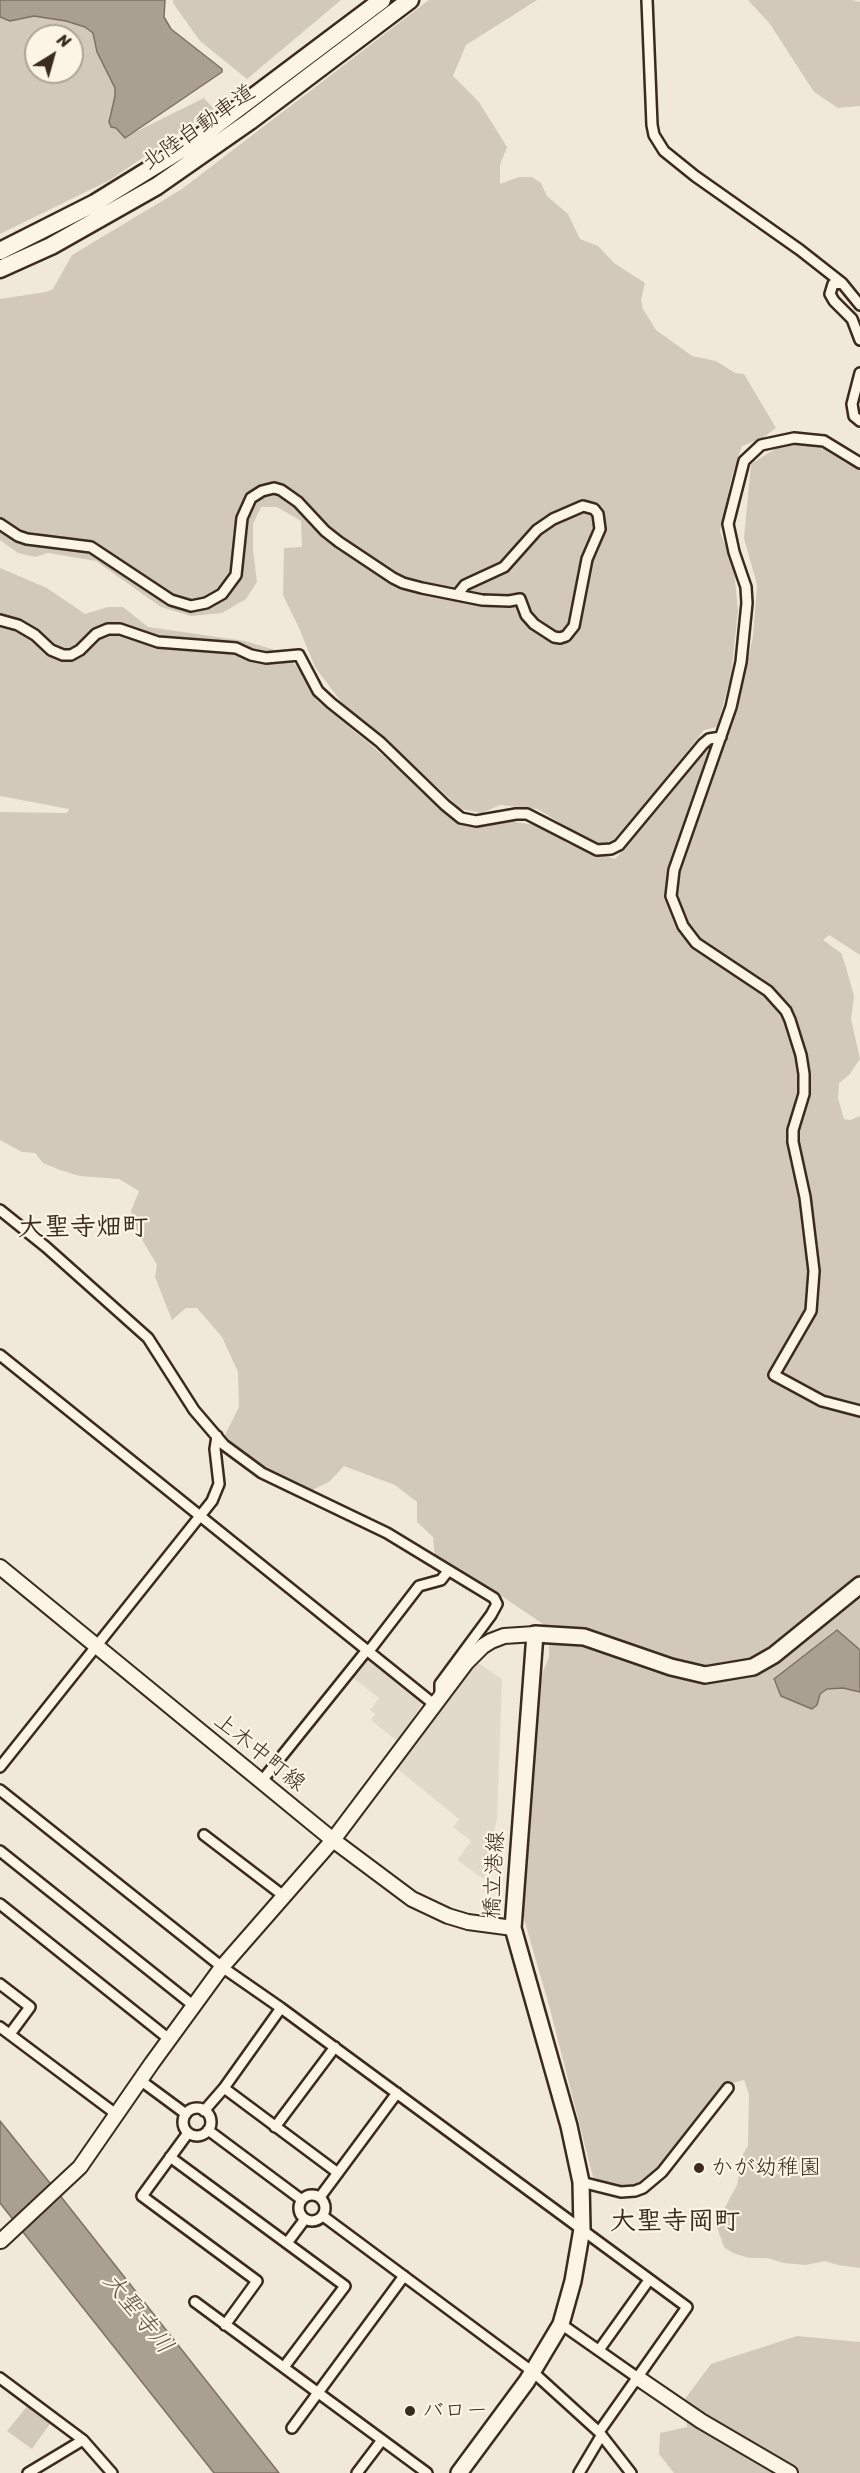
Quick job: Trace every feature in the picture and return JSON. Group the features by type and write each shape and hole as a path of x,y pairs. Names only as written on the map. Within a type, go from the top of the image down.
{"highway":[{"name":"北陸自動車道","path":"0,251 95,204 155,167 237,111 382,0"},
{"name":"北陸自動車道","path":"0,269 51,246 157,186 250,121 410,0"}],"main road":[{"path":"535,1634 584,1637 682,1671 705,1675 753,1667 774,1655 860,1585"},
{"name":"橋立港線","path":"459,2473 533,2372 561,2324 573,2281 582,2229 580,2182 563,2101 513,1928 535,1634"}],"street":[{"path":"647,0 652,125 654,135 664,151 800,250 842,283 860,305"},
{"path":"842,283 833,284 830,294 852,319 860,340"},
{"path":"860,373 852,404 854,416 860,421"},
{"path":"860,463 824,441 794,438 761,445 744,461 728,532 743,575 747,603 741,662 731,707 676,860 671,896 682,926 696,943 768,991 782,1006 790,1020 804,1074 804,1094 793,1130 793,1142 805,1197 814,1272 811,1311 774,1375 822,1401 860,1411"},
{"path":"0,524 27,539 91,547 171,600 182,604 197,605 222,594 230,586 236,575 242,518 246,505 257,493 274,488 287,492 339,542 393,578 403,583 457,595 495,602 520,599 526,615 534,624 554,637 566,636 574,626 587,559 600,529 598,514 594,509 583,506 553,519 537,530 504,567 465,585 457,595"},
{"path":"0,620 35,635 51,650 71,655 80,650 96,634 108,629 120,629 158,642 237,648 251,655 266,658 299,655 318,691 380,742 445,806 461,818 476,820 526,814 597,850 611,849 619,845 703,744 709,739 721,737"},
{"path":"0,1210 46,1247 148,1338 194,1410 224,1445 262,1473 375,1527 490,1594 497,1604 440,1684 437,1701"},
{"path":"0,1355 368,1651 437,1701"},
{"path":"0,1767 212,1501 219,1484 215,1449 217,1436"},
{"name":"上木中町線","path":"0,1567 261,1782 412,1899 479,1925 513,1928"},
{"path":"261,1782 419,1586 441,1580 448,1571"},
{"path":"1,2242 80,2167 169,2038 222,1967 333,1840 466,1663 483,1646 504,1636 535,1634"},
{"path":"0,1790 222,1967 335,2047 687,2307 600,2434 579,2473"},
{"path":"204,1835 285,1897"},
{"path":"0,1851 194,2006"},
{"path":"0,1904 169,2038"},
{"path":"0,1984 30,2007 10,2034"},
{"path":"204,2111 224,2088 281,2008"},
{"path":"0,2026 116,2114"},
{"path":"275,2127 335,2047"},
{"path":"140,2080 186,2114"},
{"path":"224,2088 338,2173"},
{"path":"580,2182 621,2192 635,2191 651,2182 693,2135 728,2088"},
{"path":"320,2198 397,2093"},
{"path":"194,2109 204,2111 210,2121 208,2130 196,2136 188,2133 183,2122 186,2114 194,2109"},
{"path":"208,2130 302,2200"},
{"path":"188,2133 142,2196 257,2281 225,2325"},
{"path":"170,2157 345,2286 284,2367"},
{"path":"309,2195 320,2198 325,2207 323,2216 312,2221 305,2219 300,2212 302,2200 309,2195"},
{"path":"323,2216 533,2372 600,2434 631,2473"},
{"path":"287,2243 305,2219"},
{"path":"292,2428 404,2276"},
{"path":"599,2350 649,2280"},
{"path":"195,2302 427,2473"},
{"path":"561,2324 701,2421 790,2473"},
{"path":"0,2378 83,2440 112,2473"},
{"path":"28,2473 83,2440"},
{"path":"357,2473 382,2440"}],"shaded area":[{"path":"173,0 341,0 247,79 200,41"},
{"path":"429,0 537,0 466,45 453,76 479,102 507,147 500,165 500,184 519,177 532,177 541,183 547,196 568,214 580,239 598,246 614,263 645,283 641,300 643,309 656,330 692,356 716,361 735,373 744,374 776,428 761,439 742,446 732,476 720,531 734,569 738,611 731,676 717,727 704,730 660,787 614,840 597,845 537,809 500,805 482,813 461,809 383,737 345,707 315,667 283,595 284,548 302,547 301,521 277,507 261,507 253,524 257,582 246,599 222,613 191,616 161,607 96,561 48,553 35,557 18,553 0,540 0,299 53,289 72,255 182,189"},
{"path":"748,0 852,0 860,2 860,106 838,108 814,92 770,24"},
{"path":"33,16 76,24 24,24 24,84 84,84 84,27 93,33 97,52 115,88 109,117 125,137 204,98 214,109 110,180 0,234 0,17 10,21"},
{"path":"782,445 818,446 846,463 860,468 860,955 829,935 823,940 841,953 845,964 854,996 851,1019 860,1059 849,1075 839,1083 838,1098 844,1119 850,1120 860,1116 860,1650 834,1631 773,1681 784,1698 817,1705 820,1695 827,1689 843,1688 860,1692 860,2268 825,2261 806,2265 784,2263 767,2258 749,2258 733,2253 724,2247 716,2224 737,2185 743,2154 748,2146 749,2094 744,2080 726,2085 651,2178 631,2189 614,2187 593,2177 550,2009 522,1912 537,1719 542,1674 549,1657 549,1628 497,1593 435,1557 433,1537 417,1522 417,1502 395,1485 344,1466 330,1481 307,1493 266,1470 224,1437 239,1407 238,1372 222,1337 197,1308 186,1308 172,1320 155,1277 157,1265 137,1231 131,1211 139,1191 119,1179 80,1176 60,1170 43,1163 35,1153 22,1152 0,1140 0,812 67,813 69,809 0,796 0,568 47,588 85,614 108,607 123,607 148,627 245,641 285,653 303,674 317,701 418,786 440,809 467,826 510,821 547,827 568,844 615,859 674,790 706,748 727,734 737,710 753,636 757,585 744,538 751,464"},
{"path":"368,1659 423,1702 398,1742 371,1720 375,1714 370,1710 379,1698 352,1677"},
{"path":"475,1661 502,1679 497,1819 484,1879 457,1860 471,1841 453,1827 459,1819 396,1768 460,1678"},
{"path":"797,2336 860,2342 860,2473 674,2473 659,2454 660,2433 687,2427 685,2399 711,2364"},
{"path":"29,2404 52,2421 32,2449 7,2431"}],"water":[{"path":"0,0 165,0 164,17 171,29 222,69 222,72 125,138 116,128 111,127 109,122 115,88 97,52 93,33 84,27 84,24 34,16 10,21 0,17"},
{"path":"837,1630 860,1650 860,1692 843,1688 827,1689 820,1694 817,1705 812,1709 781,1696 774,1679"},
{"name":"大聖寺川","path":"0,2121 279,2473 214,2473 0,2203"}],"place":[{"name":"かが幼稚園","path":"699,2168"},
{"name":"バロー","path":"410,2411"}],"district":[{"name":"大聖寺畑町","path":"83,1228"},
{"name":"大聖寺岡町","path":"675,2222"}]}
